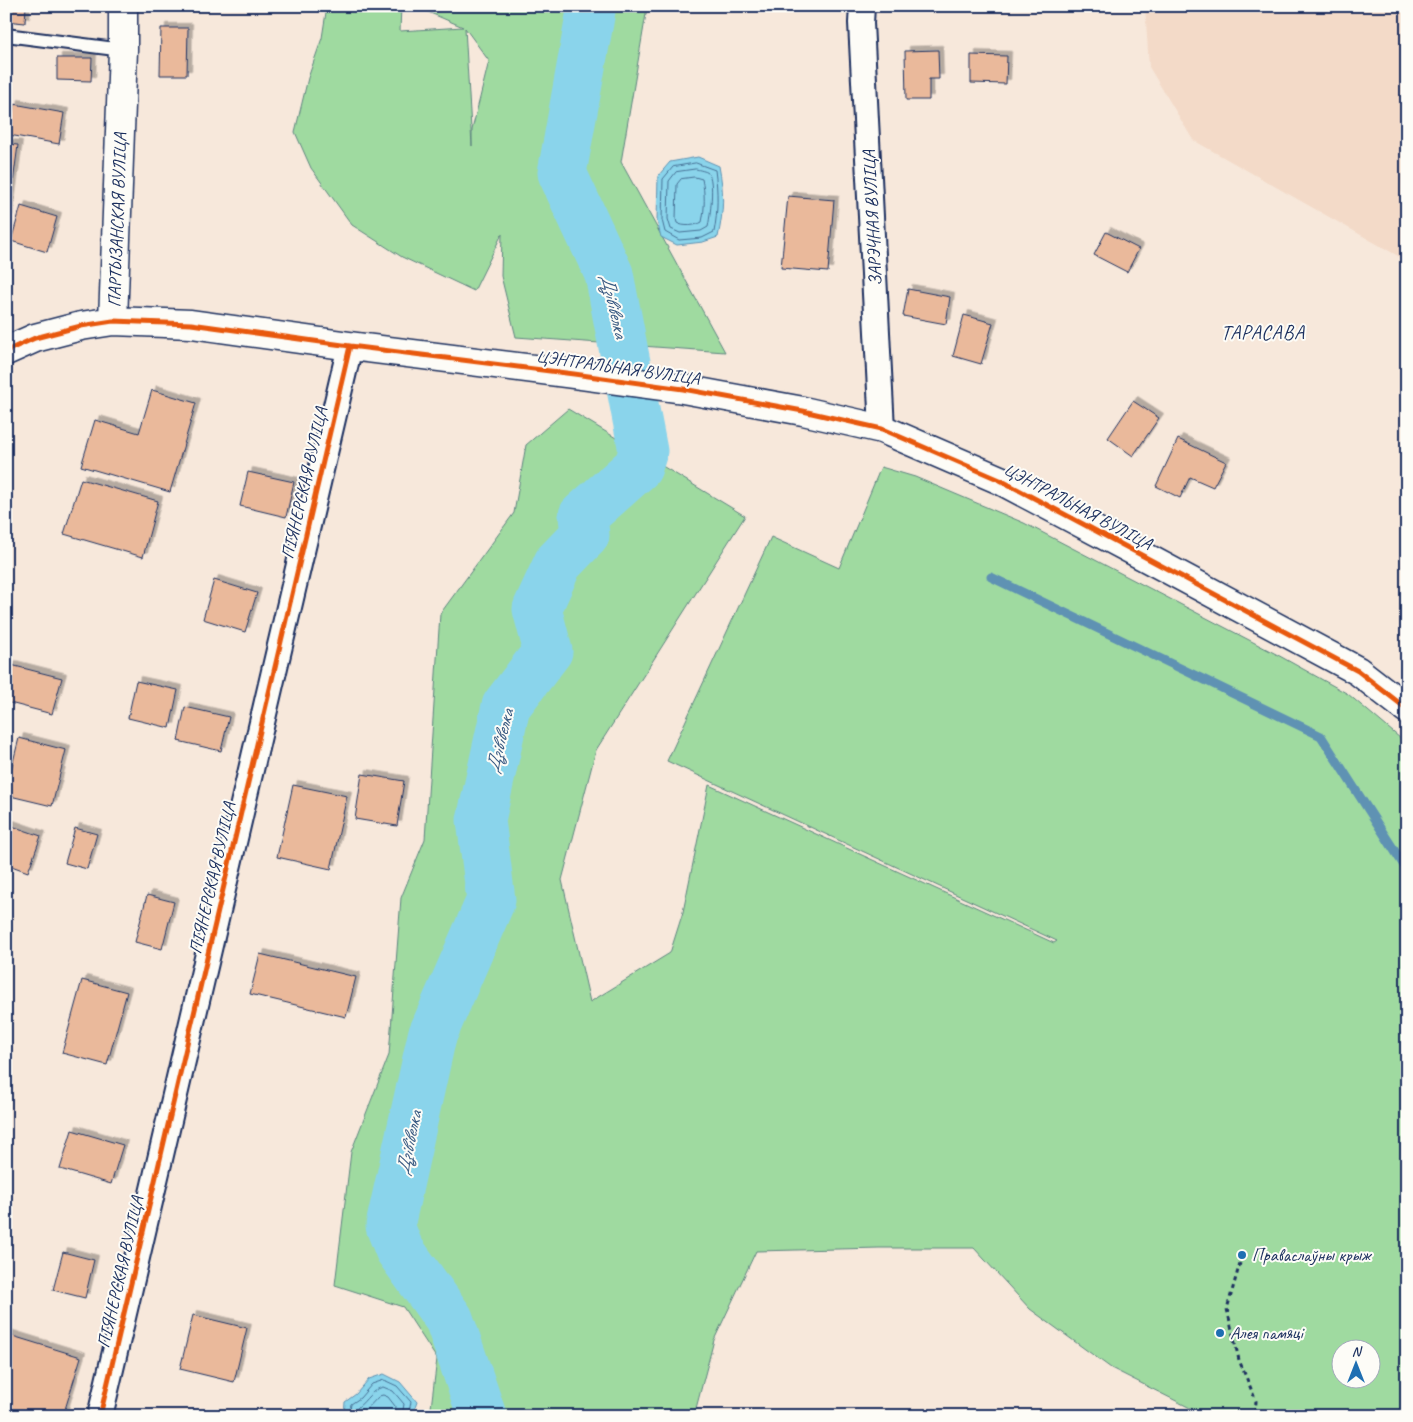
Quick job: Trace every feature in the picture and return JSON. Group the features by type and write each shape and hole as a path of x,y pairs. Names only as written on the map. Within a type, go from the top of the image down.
{"street":[{"name":"ПАРТЫЗАНСКАЯ ВУЛІЦА","path":"6,351 35,338 55,332 113,321 124,50 124,6"},
{"name":"ЗАРЭЧНАЯ ВУЛІЦА","path":"862,6 861,23 882,429"},
{"name":"ЦЭНТРАЛЬНАЯ ВУЛІЦА","path":"113,321 192,324 683,389 803,411 882,429 1000,480 1147,558 1358,671 1407,709"},
{"name":"ПІЯНЕРСКАЯ ВУЛІЦА","path":"100,1416 350,346"}],"lane":[{"path":"6,35 124,50"}],"path":[{"path":"1240,1263 1227,1309 1239,1360 1256,1401 1256,1416"}],"shaded area":[{"path":"1145,6 1407,6 1407,261 1193,140 1149,67"}],"green space":[{"path":"327,6 401,6 400,31 463,27 414,6 647,6 621,162 725,352 516,337 501,276 502,234 474,291 402,257 352,225 311,168 295,132 308,78 322,38","holes":["465,28 489,61 472,130 472,146"]},
{"path":"568,409 745,516 596,750 562,880 590,1002 670,953 683,912 709,785 1054,943 1057,941 667,761 771,537 839,568 881,467 915,477 1024,523 1276,654 1348,694 1407,744 1407,1416 1206,1416 1111,1368 1030,1309 974,1248 879,1248 756,1251 714,1340 694,1416 430,1416 437,1359 403,1307 335,1285 351,1152 389,1055 401,898 425,839 440,614 514,513 526,445"}],"water":[{"path":"698,157 719,166 723,201 718,237 703,242 677,245 661,237 657,221 658,176 670,162"},
{"path":"384,1374 400,1382 417,1402 412,1416 344,1416 345,1402 356,1394 369,1379"}],"building":[{"path":"6,6 26,6 25,23 6,21"},
{"path":"161,28 188,28 187,75 160,75"},
{"path":"938,50 939,79 929,79 929,100 906,100 905,51"},
{"path":"971,55 1007,56 1006,84 971,83"},
{"path":"57,58 92,58 91,81 57,80"},
{"path":"14,104 64,113 59,144 9,135"},
{"path":"6,144 18,145 8,220 6,220"},
{"path":"788,196 834,200 828,272 781,268"},
{"path":"21,206 57,217 47,252 11,241"},
{"path":"1106,232 1139,249 1127,272 1094,255"},
{"path":"908,289 950,297 946,324 903,316"},
{"path":"964,315 993,323 981,364 953,356"},
{"path":"152,390 196,403 170,492 81,466 95,420 139,433"},
{"path":"1133,401 1159,418 1133,456 1108,438"},
{"path":"1178,439 1226,462 1213,487 1190,477 1180,498 1156,486"},
{"path":"248,472 294,482 286,517 240,506"},
{"path":"81,479 158,501 143,557 64,534"},
{"path":"214,580 257,593 245,632 203,619"},
{"path":"11,665 62,678 52,714 6,702 6,684"},
{"path":"136,681 178,690 170,728 128,718"},
{"path":"185,707 229,717 221,751 178,741"},
{"path":"19,738 66,750 52,806 6,795"},
{"path":"362,774 404,781 397,826 355,819"},
{"path":"293,785 347,796 331,869 277,857"},
{"path":"6,824 41,836 28,872 6,864"},
{"path":"75,828 97,834 87,869 65,863"},
{"path":"147,895 174,902 162,949 135,942"},
{"path":"260,954 356,977 346,1017 250,994"},
{"path":"82,980 127,992 107,1065 62,1053"},
{"path":"72,1130 123,1145 111,1184 60,1169"},
{"path":"63,1252 94,1260 85,1298 53,1290"},
{"path":"193,1315 247,1328 234,1382 180,1369"},
{"path":"6,1334 81,1357 63,1416 6,1416"}],"waterway":[{"name":"Дзівівелка","path":"482,1416 449,1319 399,1249 390,1226 432,1036 491,900 481,820 506,706 548,651 537,609 558,563 585,535 583,516 638,467 643,451 609,274 562,173 591,11 590,6"},
{"path":"991,577 1321,736 1407,870"}],"cycle path":[{"path":"6,351 35,338 81,326 113,321 191,324 683,389 803,411 882,429 1000,480 1147,558 1358,671 1407,709"},
{"path":"100,1416 350,346"}],"place":[{"name":"Праваслаўны крыж","path":"1242,1255"},
{"name":"Алея памяці","path":"1220,1333"}],"district":[{"name":"ТАРАСАВА","path":"1263,332"}]}
